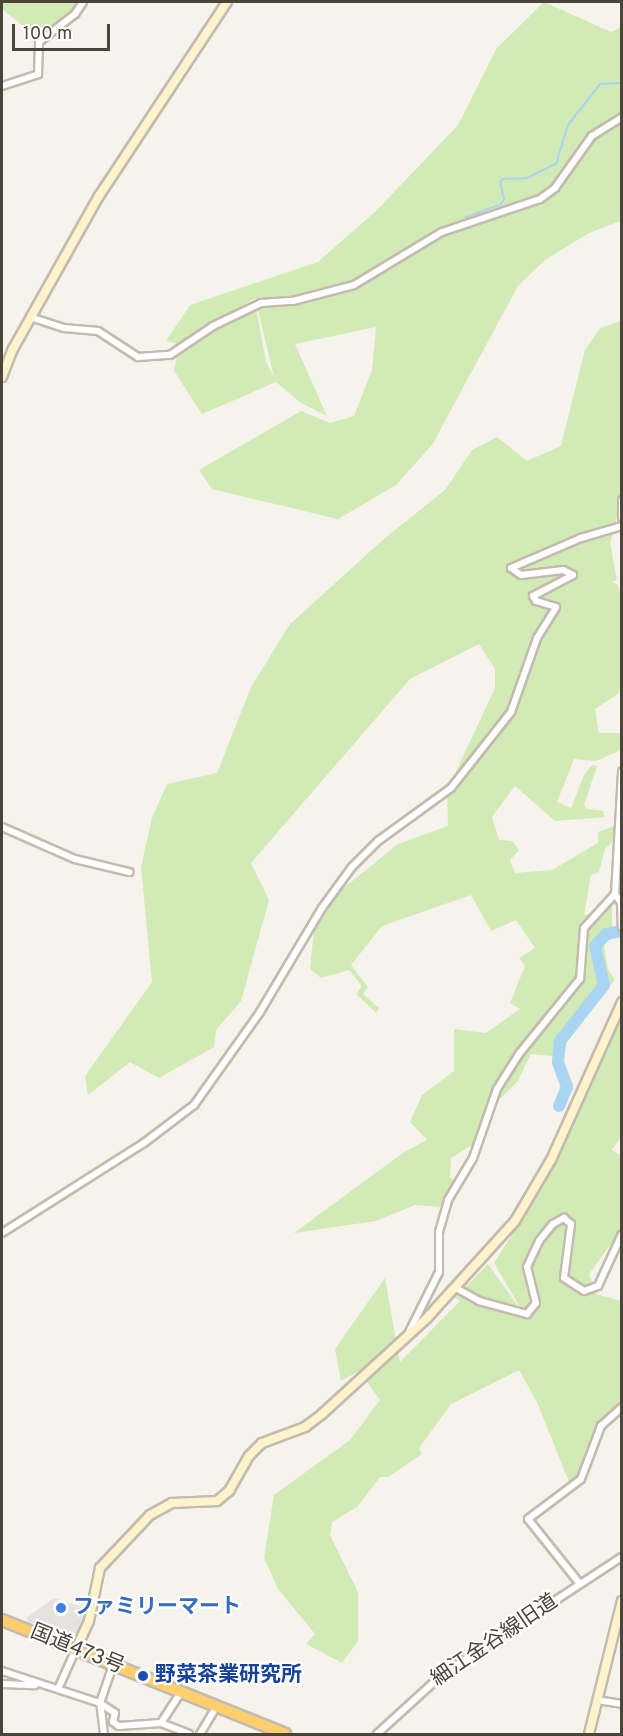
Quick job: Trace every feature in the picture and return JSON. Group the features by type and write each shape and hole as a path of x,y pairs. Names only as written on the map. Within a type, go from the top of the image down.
{"highway":[{"name":"国道473号","path":"2,1620 285,1734"}],"street":[{"path":"2,86 38,74 39,42 75,14 83,2"},
{"path":"2,377 30,317 114,171 227,2"},
{"path":"30,317 64,328 98,331 138,357 170,355 213,326 261,303 312,297 354,285 442,232 540,199 555,188 592,136 621,117"},
{"path":"621,500 621,518"},
{"path":"2,1233 153,1137 194,1105 260,1012 322,908 352,867 378,842 452,788 512,712 537,638 556,607 536,601 533,596 573,574 564,570 521,575 511,567 581,538 621,526"},
{"path":"621,771 615,894 621,903 621,927"},
{"path":"2,827 75,859 129,872"},
{"path":"409,1333 439,1272 441,1221 473,1158 496,1089 519,1054 580,979 584,928 615,894"},
{"path":"57,1689 89,1621 100,1568 150,1515 172,1503 217,1501 229,1491 249,1456 262,1443 306,1427 456,1288 515,1221 537,1188 621,1002"},
{"path":"456,1288 479,1301 527,1314 536,1303 527,1267 539,1241 553,1224 564,1218 571,1224 564,1278 584,1291 598,1286 621,1234"},
{"path":"580,1584 528,1520 581,1479 602,1426 621,1407"},
{"name":"細江金谷線旧道","path":"377,1734 444,1674 621,1557"},
{"path":"590,1734 621,1601"},
{"path":"104,1734 100,1703 113,1665"},
{"path":"2,1671 100,1703 115,1713 114,1722 119,1726 161,1723 189,1734"},
{"path":"2,1684 41,1685"},
{"path":"161,1723 181,1692"},
{"path":"597,1700 621,1704"},
{"path":"200,1734 216,1707"}],"green space":[{"path":"2,2 78,2 59,24 33,34 2,9"},
{"path":"544,2 611,32 621,27 621,221 589,233 545,260 518,286 432,445 396,485 338,519 212,489 199,470 301,411 330,423 354,416 372,370 376,327 295,344 327,416 301,403 276,382 202,414 174,371 177,355 256,307 266,362 274,377 255,298 179,344 166,341 190,305 318,262 377,210 458,125 496,49"},
{"path":"621,321 621,502 610,543 617,580 612,582 618,585 621,595 621,685 619,693 595,709 599,733 621,733 621,750 596,761 574,759 557,802 571,808 584,775 592,765 597,766 584,805 587,809 603,811 605,817 555,821 515,786 492,817 499,840 512,841 519,850 510,860 515,873 552,870 598,843 598,832 614,826 617,838 605,849 599,872 591,875 584,915 604,912 612,904 612,926 604,945 608,970 615,979 567,1042 564,1057 531,1054 517,1082 499,1100 475,1143 451,1158 450,1177 456,1182 440,1207 415,1205 376,1221 294,1233 404,1152 427,1140 410,1122 422,1095 454,1071 454,1029 486,1033 520,1009 510,1003 525,966 519,958 535,948 516,920 491,931 471,895 382,926 351,965 368,987 363,994 379,1008 376,1013 356,994 362,986 349,970 321,978 310,969 314,929 329,900 398,844 448,826 447,791 495,688 495,669 479,644 410,679 251,863 269,900 241,1001 216,1030 214,1047 159,1078 130,1062 88,1095 85,1076 152,982 141,867 152,818 167,784 217,773 251,687 290,624 385,538 445,490 472,450 497,437 527,461 561,446 585,350 600,328"},
{"path":"621,1016 621,1137 612,1150 621,1156 621,1230 589,1274 596,1294 621,1301 621,1400 602,1422 580,1473 569,1482 537,1402 519,1370 451,1404 419,1448 422,1454 388,1477 380,1477 357,1507 332,1522 330,1535 358,1592 358,1641 342,1663 306,1644 315,1634 278,1589 264,1558 274,1495 350,1440 380,1400 359,1371 341,1381 335,1349 385,1278 400,1362 460,1301 455,1298 488,1264 527,1319 494,1263 545,1183"}],"shaded area":[{"path":"54,1598 88,1609 80,1633 70,1638 29,1624 26,1618"}],"waterway":[{"path":"466,217 501,204 504,199 500,182 503,179 527,178 556,164 568,125 600,84 622,83"},
{"path":"559,1106 567,1087 558,1062 560,1041 604,985 595,946 606,934 622,931"}],"place":[{"name":"ファミリーマート","path":"61,1608"},
{"name":"野菜茶業研究所","path":"143,1676"}]}
